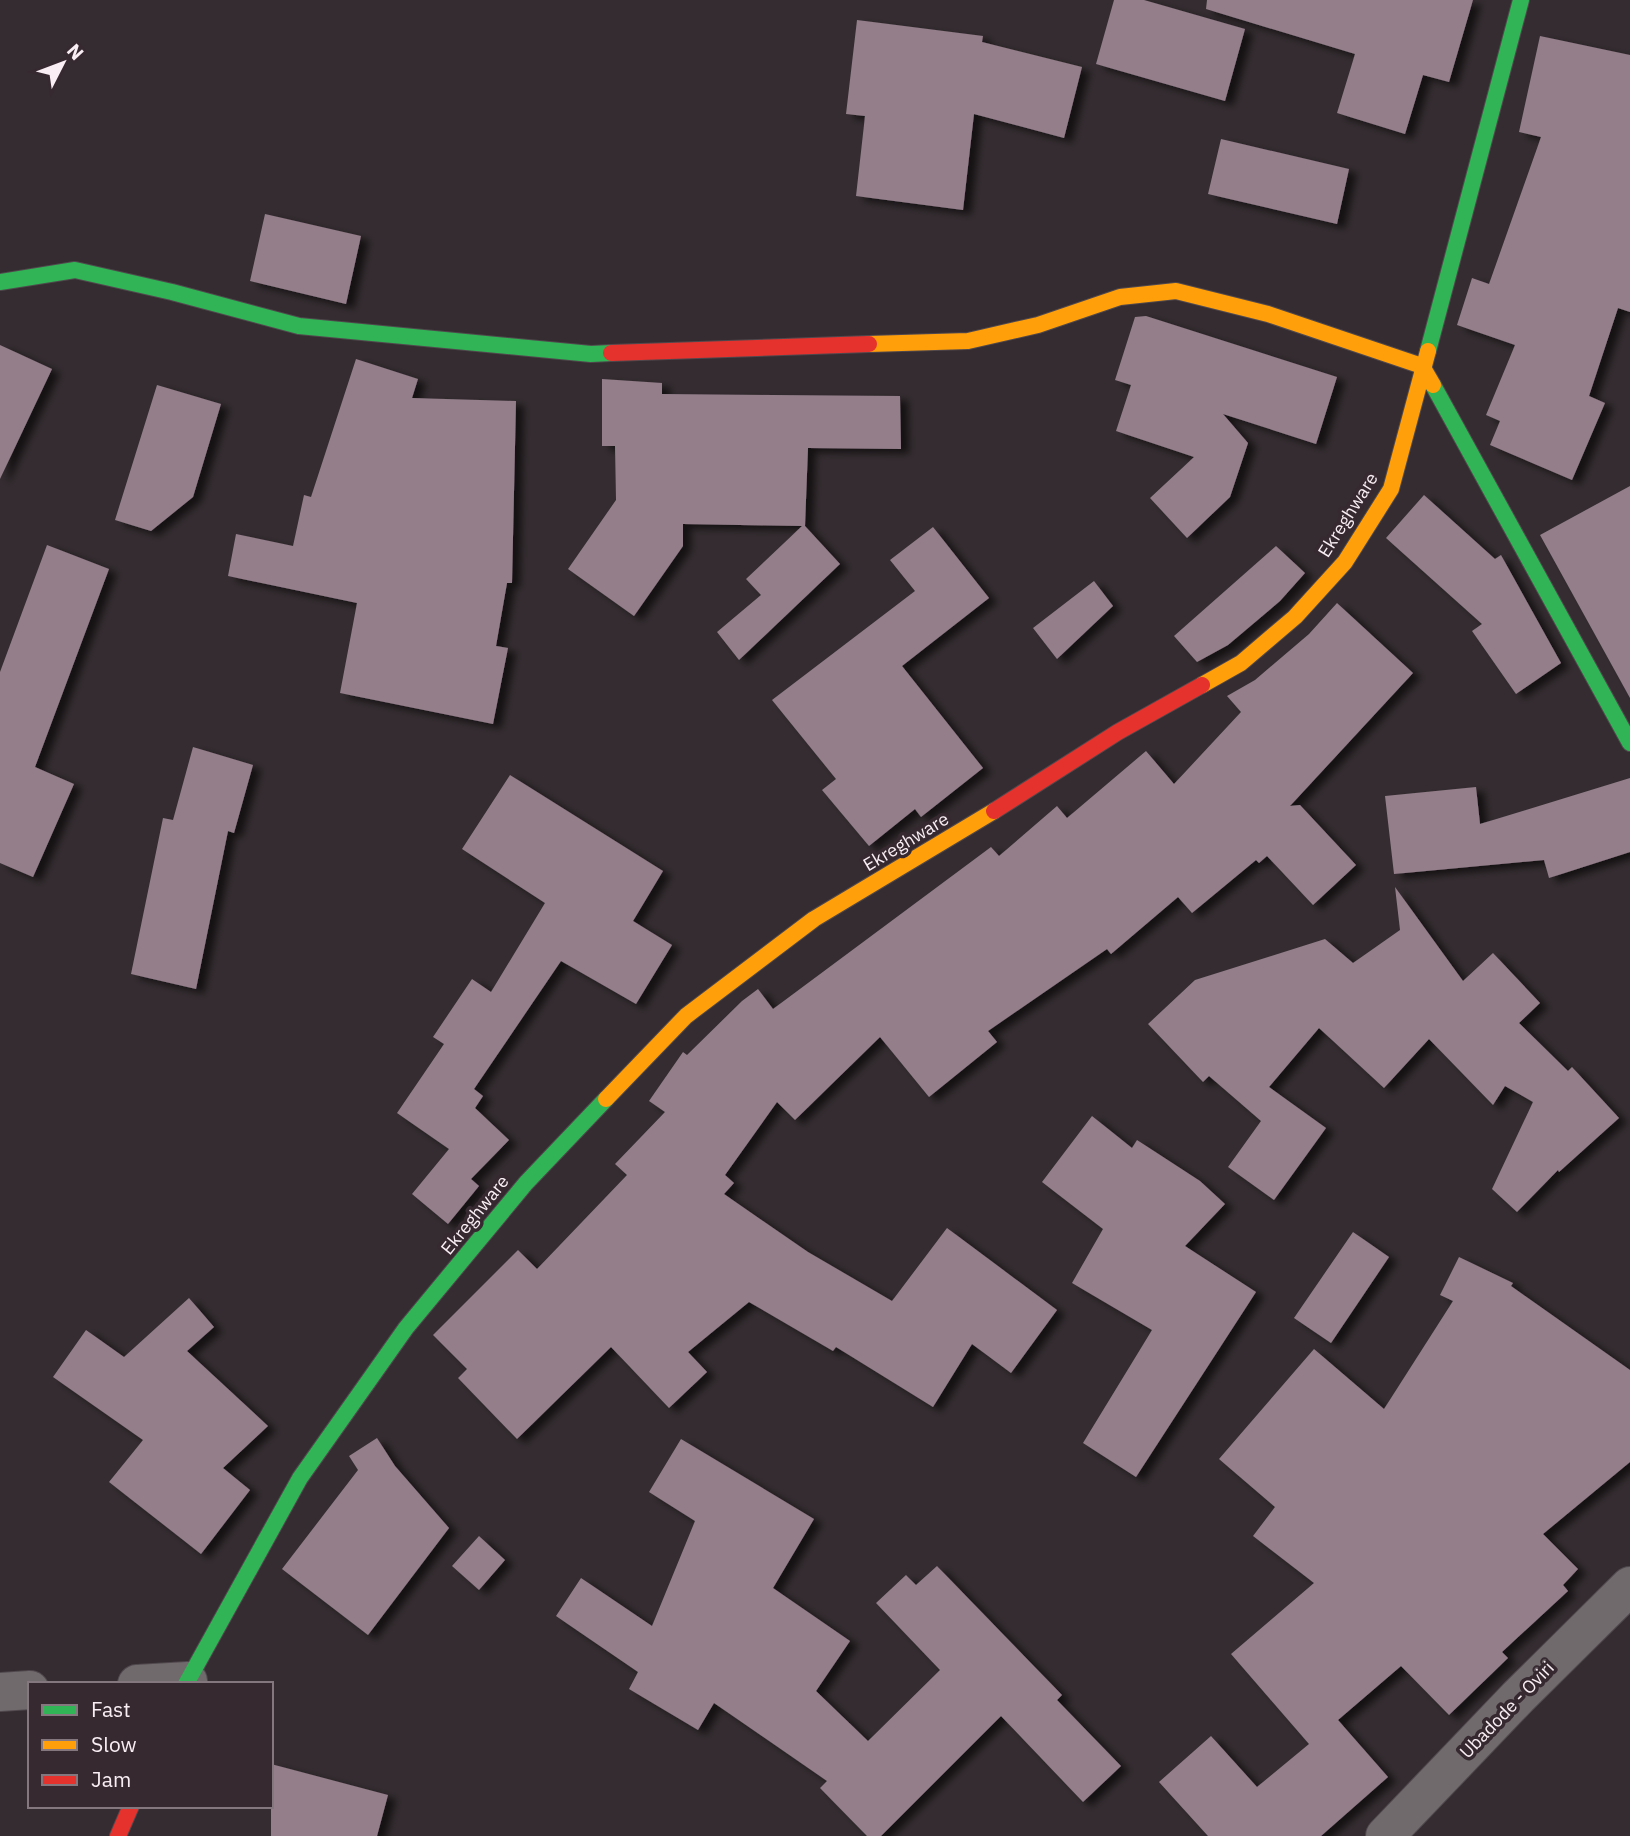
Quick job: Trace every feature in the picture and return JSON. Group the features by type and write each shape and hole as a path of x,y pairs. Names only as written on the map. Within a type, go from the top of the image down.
{"street":[{"name":"Ekreghware","path":"187,1682 300,1478 406,1328 526,1183 685,1016 814,919 963,831 1118,732 1241,663 1295,617 1345,562 1391,489 1521,0"},
{"path":"0,282 75,271 172,292 299,326 591,354 968,341 1038,325 1120,297 1176,291 1268,314 1422,366 1630,743"},
{"name":"Ubadode - Oviri","path":"1385,1836 1518,1697 1630,1586"},
{"path":"0,1692 28,1690"},
{"path":"118,1836 130,1808"}],"building":[{"path":"1114,0 1144,0 1245,29 1225,101 1096,64"},
{"path":"1207,0 1473,0 1449,82 1423,75 1405,134 1337,113 1355,54 1206,9"},
{"path":"857,20 983,36 982,42 1082,67 1064,138 974,114 963,210 856,196 865,116 846,114"},
{"path":"1540,36 1630,55 1630,312 1618,308 1589,396 1605,403 1572,480 1490,445 1500,421 1486,415 1515,345 1457,325 1472,278 1489,284 1541,137 1519,132"},
{"path":"1221,139 1349,169 1337,224 1208,194"},
{"path":"265,214 361,236 346,304 250,281"},
{"path":"1146,316 1337,377 1316,444 1223,414 1248,443 1230,497 1187,538 1150,498 1194,457 1116,431 1131,385 1115,380 1135,317"},
{"path":"0,345 52,369 0,479"},
{"path":"356,359 418,379 412,398 516,401 512,583 507,583 496,646 508,648 493,724 340,693 357,603 228,576 236,534 293,546 304,495 311,497"},
{"path":"602,379 662,383 662,394 900,396 901,449 808,448 805,526 840,564 739,660 717,632 761,595 746,579 802,526 683,524 683,546 634,616 568,569 616,500 615,446 602,446"},
{"path":"157,385 221,404 193,497 151,531 115,520"},
{"path":"1630,486 1630,698 1540,535"},
{"path":"1424,495 1495,559 1501,555 1561,663 1516,694 1472,631 1482,624 1386,538"},
{"path":"933,527 989,598 902,666 983,768 921,817 915,809 869,846 822,790 836,779 772,700 915,591 890,560"},
{"path":"47,545 109,569 35,767 74,784 33,877 0,863 0,672"},
{"path":"1276,546 1305,573 1280,601 1228,645 1197,662 1174,636"},
{"path":"1094,581 1113,606 1057,659 1033,628"},
{"path":"1337,603 1413,673 1290,806 1300,805 1356,865 1313,905 1267,856 1259,863 1256,860 1192,913 1178,897 1111,954 1107,949 988,1031 997,1042 929,1097 880,1037 795,1120 777,1102 725,1175 734,1183 724,1194 808,1252 892,1301 947,1228 1057,1310 1011,1373 972,1344 933,1407 836,1347 833,1351 749,1302 688,1352 707,1372 669,1408 611,1347 517,1439 458,1378 467,1369 433,1335 518,1250 537,1269 627,1175 615,1164 665,1112 649,1101 683,1052 687,1055 742,1001 758,989 773,1009 991,847 999,856 1057,806 1067,818 1146,751 1174,784 1241,712 1227,696 1255,680 1309,634"},
{"path":"193,747 253,765 234,833 228,831 196,989 131,974 163,818 173,820"},
{"path":"510,775 663,871 633,921 672,945 636,1004 561,961 474,1089 483,1096 475,1108 509,1140 471,1179 479,1186 448,1224 412,1194 449,1149 397,1113 444,1044 433,1037 472,979 491,992 545,903 462,849"},
{"path":"1630,778 1630,852 1549,878 1544,860 1394,874 1385,796 1476,787 1480,824"},
{"path":"1395,887 1463,981 1493,953 1540,1003 1519,1023 1568,1071 1572,1067 1619,1118 1559,1172 1558,1170 1517,1212 1492,1189 1533,1102 1505,1086 1493,1105 1429,1039 1384,1088 1319,1028 1269,1087 1326,1128 1274,1200 1228,1167 1261,1121 1209,1076 1203,1082 1148,1024 1195,980 1325,939 1353,963 1400,930"},
{"path":"1092,1116 1132,1148 1137,1140 1200,1181 1225,1204 1185,1246 1256,1292 1136,1477 1083,1443 1152,1330 1072,1283 1103,1229 1042,1182"},
{"path":"1353,1232 1389,1257 1331,1343 1294,1318"},
{"path":"1459,1257 1513,1283 1511,1286 1630,1370 1630,1462 1543,1534 1578,1569 1563,1585 1568,1591 1502,1652 1508,1658 1449,1715 1401,1666 1338,1720 1388,1777 1321,1836 1208,1836 1159,1782 1211,1736 1257,1787 1309,1744 1231,1654 1314,1583 1253,1536 1275,1507 1219,1459 1314,1349 1384,1409 1453,1301 1440,1295"},
{"path":"189,1298 214,1327 187,1351 268,1426 223,1468 250,1490 201,1554 109,1482 143,1440 53,1377 86,1330 124,1357"},
{"path":"377,1438 395,1466 449,1528 368,1635 282,1569 358,1470 349,1456"},
{"path":"681,1439 814,1519 773,1588 850,1641 816,1691 868,1741 940,1670 876,1603 906,1575 916,1585 937,1566 1062,1695 1057,1700 1121,1766 1083,1802 1001,1716 881,1836 867,1836 820,1788 827,1781 714,1703 698,1730 629,1689 638,1672 556,1616 581,1578 652,1626 695,1521 649,1492"},
{"path":"479,1536 505,1560 479,1590 452,1566"},
{"path":"273,1765 388,1795 377,1836 271,1836"}],"traffic: fast":[{"path":"1428,351 1521,0"},
{"path":"0,282 75,270 172,292 299,326 591,354 611,353"},
{"path":"1433,385 1630,743"},
{"path":"187,1682 300,1478 406,1328 526,1183 606,1099"}],"traffic: slow":[{"path":"869,344 968,341 1038,325 1120,297 1176,291 1268,314 1422,366 1433,385"},
{"path":"1202,685 1241,663 1295,617 1345,562 1391,489 1428,351"},
{"path":"606,1099 686,1016 814,919 994,811"}],"traffic: jam":[{"path":"611,353 869,344"},
{"path":"994,811 1118,732 1202,685"},
{"path":"118,1836 130,1808"}]}
